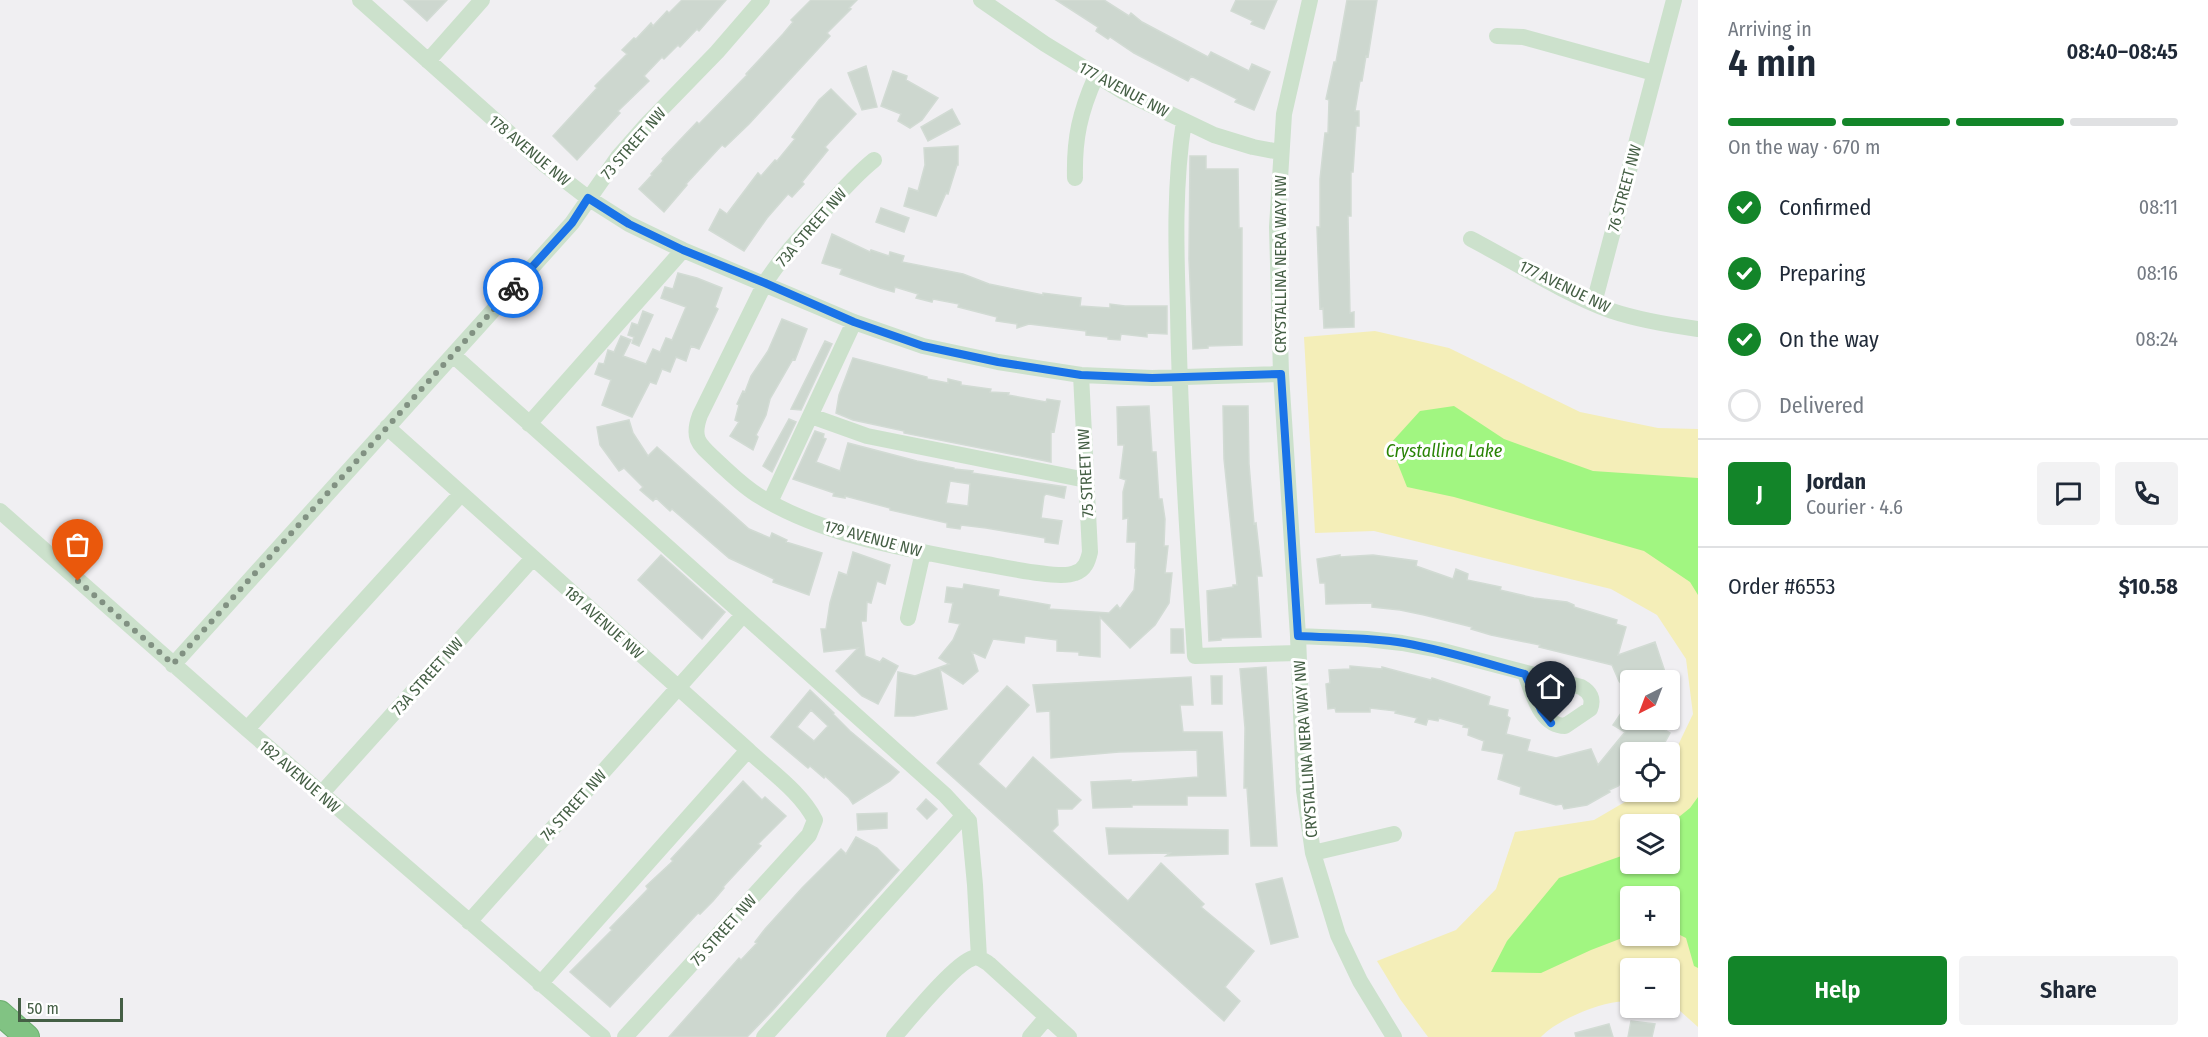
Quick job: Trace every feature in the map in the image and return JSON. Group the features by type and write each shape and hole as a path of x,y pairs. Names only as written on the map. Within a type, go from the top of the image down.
{"highway":[{"path":"0,1013 27,1037"}],"street":[{"name":"178 AVENUE NW","path":"360,0 545,165 588,198 629,224 683,250 854,322 933,348 998,362 1081,375 1179,378 1281,374"},
{"path":"428,61 482,0"},
{"name":"73 STREET NW","path":"173,664 572,223 588,198 633,140 717,52 762,0"},
{"name":"177 AVENUE NW","path":"981,0 1044,44 1122,91 1234,142 1280,152"},
{"name":"CRYSTALLINA NERA WAY NW","path":"1310,0 1284,114 1276,227 1281,374 1298,636 1304,790 1313,853 1338,935 1360,981 1394,1037"},
{"name":"76 STREET NW","path":"1594,303 1674,0"},
{"path":"1497,36 1523,38 1654,73"},
{"path":"1075,178 1074,147 1077,128 1081,111 1096,76"},
{"path":"1184,121 1179,149 1176,219 1179,378 1195,656 1298,653"},
{"name":"73A STREET NW","path":"695,432 700,415 765,283 777,264 859,172 874,160"},
{"name":"177 AVENUE NW","path":"1471,239 1594,303 1644,319 1698,329"},
{"path":"529,424 683,250"},
{"path":"770,502 854,322"},
{"path":"453,355 964,815 969,821 975,885 976,958"},
{"name":"75 STREET NW","path":"1081,375 1090,552 1088,562 1082,569"},
{"path":"811,416 867,436 1086,480"},
{"name":"181 AVENUE NW","path":"387,428 748,750 802,800 810,809 815,820"},
{"name":"179 AVENUE NW","path":"695,432 697,440 707,452 744,485 785,510 829,527 923,552 1006,568 1052,574 1074,574 1082,569"},
{"path":"247,729 461,494"},
{"name":"182 AVENUE NW","path":"0,511 321,794 603,1037"},
{"path":"908,618 923,552"},
{"name":"73A STREET NW","path":"321,794 533,558"},
{"name":"74 STREET NW","path":"469,922 743,615"},
{"path":"1298,636 1402,643 1439,650 1525,674"},
{"path":"540,984 748,750"},
{"path":"764,1037 964,815"},
{"name":"75 STREET NW","path":"625,1037 809,835 815,820"},
{"name":"CRYSTALLINA NERA WAY NW","path":"1313,853 1394,834"},
{"path":"976,958 989,964 1069,1037"},
{"path":"894,1037 949,976 976,958"},
{"path":"1030,1037 1047,1017"}],"shaded area":[{"path":"1375,331 1449,348 1580,412 1658,428 1698,429 1698,1027 1680,1011 1680,958 1620,958 1620,1002 1609,1003 1570,1017 1541,1037 1428,1037 1400,999 1377,961 1456,930 1496,889 1515,832 1594,820 1625,802 1680,802 1680,742 1693,714 1686,659 1657,615 1611,589 1374,531 1315,533 1304,337"}],"water":[{"name":"Crystallina Lake","path":"1454,406 1504,439 1593,471 1698,478 1698,595 1690,582 1644,551 1454,497 1407,487 1390,444 1420,411"},
{"path":"1698,797 1698,968 1694,966 1686,938 1680,935 1680,886 1620,886 1620,939 1541,973 1491,972 1507,941 1559,878 1620,857 1620,874 1680,874 1680,816"}],"building":[{"path":"404,0 447,0 427,21"},
{"path":"682,0 726,0 699,31 697,29 680,47 678,45 664,59 662,57 644,76 649,81 618,111 620,113 577,160 553,136 597,88 595,86 627,54 622,50 651,23 653,26 667,11 669,13"},
{"path":"811,0 857,0 827,33 830,36 749,124 725,147 722,145 664,212 639,189 663,161 662,159 747,75 793,22 791,20"},
{"path":"1056,0 1104,0 1129,16 1131,13 1142,22 1208,57 1211,52 1249,71 1252,64 1270,72 1254,110 1235,102 1237,99 1191,76 1188,81 1134,53 1110,37 1108,39 1096,31 1098,27"},
{"path":"1236,0 1277,0 1264,29 1251,24 1253,21 1231,11"},
{"path":"1347,0 1377,0 1368,57 1366,56 1355,111 1359,111 1359,126 1356,126 1353,172 1351,172 1351,216 1348,216 1350,313 1354,312 1354,327 1324,328 1323,308 1320,309 1317,227 1320,227 1320,179 1325,133 1328,133 1329,100 1326,99 1334,62 1336,62"},
{"path":"866,66 877,107 862,110 848,73"},
{"path":"893,71 907,76 906,80 938,98 922,120 910,128 898,121 901,114 881,106"},
{"path":"831,89 856,114 825,147 828,150 802,182 804,184 792,197 788,194 767,218 744,251 709,230 720,209 727,214 758,173 761,176 775,160 777,161 795,139 792,137 819,100"},
{"path":"952,109 960,124 928,141 921,127"},
{"path":"958,146 958,165 948,194 946,193 936,216 904,206 909,188 918,191 925,165 924,148"},
{"path":"1190,156 1206,156 1206,169 1238,169 1239,228 1242,228 1242,345 1193,349 1189,259"},
{"path":"881,208 909,218 904,232 876,222"},
{"path":"832,234 870,252 871,250 889,256 890,252 904,256 902,262 963,274 989,284 1018,290 1043,295 1043,293 1081,298 1080,306 1110,308 1110,304 1167,306 1167,334 1147,333 1147,337 1121,334 1120,340 1086,335 1086,331 1029,324 1017,328 1017,324 996,321 997,317 958,307 959,304 916,298 918,294 895,287 894,292 880,288 840,274 842,269 822,263"},
{"path":"678,273 722,288 715,307 718,309 699,349 691,346 686,361 676,357 670,372 662,369 656,384 650,382 632,417 602,405 611,380 595,374 599,363 604,364 608,350 614,352 621,336 631,340 623,356 646,364 653,349 660,352 666,338 672,340 686,307 661,298 665,287 673,289"},
{"path":"643,311 653,315 639,346 632,343 634,337 628,335 632,323 638,325"},
{"path":"782,319 807,329 795,360 793,359 770,399 766,415 756,435 758,437 753,450 730,436 739,422 735,420 739,405 737,404 751,376 768,351"},
{"path":"825,341 832,344 801,410 791,409"},
{"path":"853,358 927,377 927,379 948,383 948,379 961,382 961,385 991,389 990,392 1009,393 1008,395 1046,402 1047,399 1060,401 1054,432 1051,431 1051,462 904,433 904,431 853,420 836,413 839,395"},
{"path":"1149,406 1152,452 1156,452 1159,499 1162,499 1165,519 1164,546 1168,546 1165,573 1172,573 1169,603 1155,625 1130,648 1100,617 1100,657 1079,655 1079,652 1057,651 1057,640 1025,636 1024,643 993,639 985,658 972,652 978,671 963,684 940,669 947,709 914,716 895,716 898,672 915,676 949,664 939,658 953,640 960,624 949,622 953,603 945,602 947,587 963,589 964,584 999,590 998,596 1050,605 1049,609 1109,613 1117,605 1120,609 1134,590 1136,542 1127,542 1128,518 1123,519 1123,492 1126,480 1120,478 1124,445 1118,445 1117,407"},
{"path":"1223,406 1248,406 1249,464 1254,524 1256,523 1262,576 1257,576 1261,637 1221,638 1221,640 1209,641 1207,591 1237,585 1224,459"},
{"path":"789,419 796,422 772,472 763,466"},
{"path":"629,420 633,433 648,456 657,447 749,529 770,538 772,533 787,540 786,542 822,553 809,595 773,582 774,579 729,558 672,509 670,511 656,498 653,501 640,490 643,487 624,468 619,471 600,445 597,427"},
{"path":"815,431 824,434 823,438 826,439 816,462 840,471 848,443 917,461 973,471 972,473 1066,487 1064,498 1046,494 1044,496 1041,518 1062,521 1058,544 1045,542 1045,538 986,528 961,525 960,529 947,527 947,523 890,510 890,508 845,496 845,498 833,496 834,493 793,479","holes":["950,481 970,484 968,506 946,503"]},
{"path":"853,552 890,565 885,584 877,581 871,603 867,602 866,621 861,621 865,656 880,662 883,658 898,666 878,704 862,696 836,671 858,648 824,652 821,629 826,629 830,603 839,572 847,575"},
{"path":"661,555 725,612 702,639 638,580"},
{"path":"1340,555 1340,557 1373,555 1417,561 1416,566 1453,579 1456,569 1468,574 1467,580 1501,587 1500,590 1534,598 1567,602 1574,607 1617,620 1616,624 1626,627 1618,655 1655,642 1664,670 1620,670 1620,682 1612,665 1539,647 1540,645 1491,635 1471,629 1472,627 1424,615 1372,607 1372,603 1326,604 1325,583 1320,583 1317,559"},
{"path":"1171,629 1183,629 1184,653 1171,653"},
{"path":"1350,666 1382,669 1382,667 1431,680 1432,678 1490,697 1488,705 1508,710 1507,716 1510,718 1506,734 1530,740 1527,751 1556,758 1591,749 1598,765 1625,732 1622,730 1665,730 1670,733 1665,742 1620,742 1620,784 1587,805 1564,809 1562,804 1556,805 1520,794 1521,787 1498,779 1504,754 1482,750 1484,741 1468,735 1469,728 1463,727 1464,725 1439,718 1438,721 1428,719 1426,725 1415,722 1417,718 1395,713 1396,711 1370,708 1370,712 1336,712 1335,708 1328,709 1326,684 1330,683 1329,670 1350,669"},
{"path":"1266,667 1277,846 1251,846 1247,788 1244,788 1245,728 1240,669"},
{"path":"1211,676 1222,676 1222,704 1212,704"},
{"path":"1191,677 1193,705 1180,705 1183,732 1222,732 1226,796 1187,796 1187,805 1093,808 1091,782 1131,780 1131,782 1198,777 1197,750 1119,752 1051,758 1050,711 1037,712 1033,685"},
{"path":"1007,686 1029,705 978,764 1006,789 1033,757 1081,800 1072,809 1057,809 1058,825 1052,831 1128,901 1161,863 1204,904 1201,907 1254,951 1225,987 1240,1001 1224,1021 937,763"},
{"path":"810,690 850,731 899,772 890,781 853,804 825,776 824,778 810,766 808,768 771,737","holes":["811,710 828,726 814,741 797,727"]},
{"path":"1620,715 1620,729 1613,725"},
{"path":"743,781 762,800 765,797 786,816 758,844 761,846 713,901 700,914 698,913 610,1007 570,972 612,930 610,928 648,889 646,886 673,861 671,859"},
{"path":"926,799 937,809 927,819 917,809"},
{"path":"887,813 887,828 858,830 857,814"},
{"path":"1106,828 1228,830 1228,854 1166,856 1170,853 1109,854"},
{"path":"856,837 877,848 899,870 773,1010 747,1037 669,1037 739,958 741,960 757,943 755,942 765,929 802,888 841,849 846,854"},
{"path":"1282,878 1298,937 1271,944 1256,884"},
{"path":"1631,1021 1655,1024 1652,1037 1628,1037"},
{"path":"1609,1024 1613,1037 1576,1037 1575,1033"}],"way so far":[{"path":"78,581 173,664 513,288"}],"route":[{"path":"513,288 572,223 588,198 629,224 683,250 854,322 923,346 998,362 1081,375 1152,378 1281,374 1298,636 1402,643 1439,650 1525,674 1541,710 1551,723"}]}
